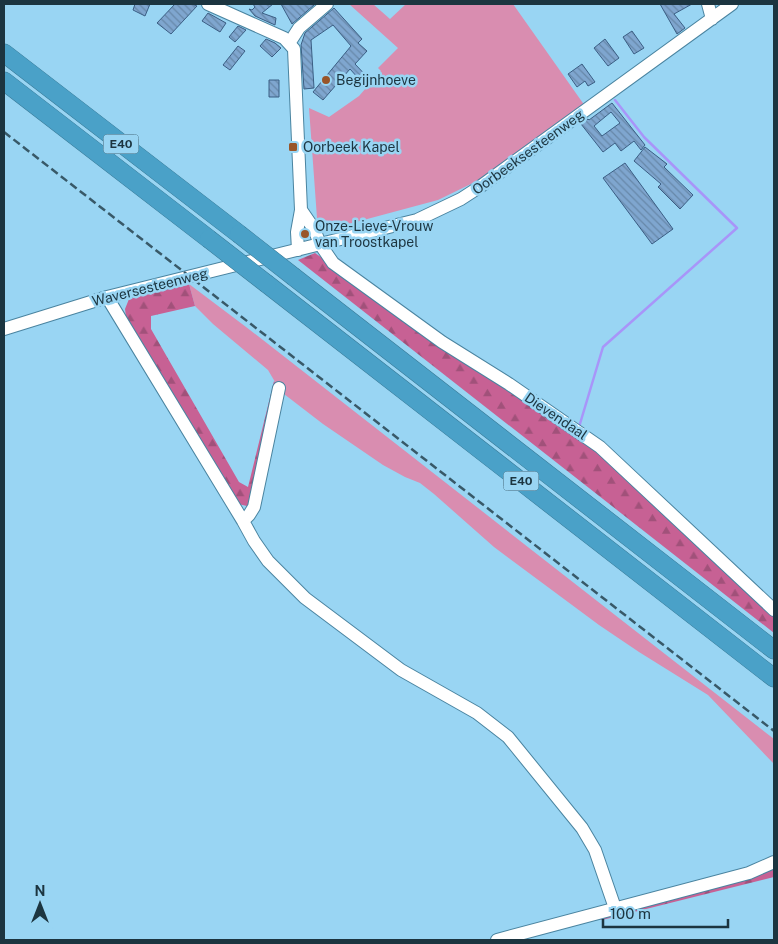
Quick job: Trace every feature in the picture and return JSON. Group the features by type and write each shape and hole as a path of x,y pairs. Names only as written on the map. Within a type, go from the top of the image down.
{"highway":[{"name":"E40","path":"4,53 774,650"},
{"name":"E40","path":"4,81 774,678"}],"street":[{"path":"208,4 284,38 294,48 296,59 301,210 297,232 298,250"},
{"path":"290,42 299,28 327,4"},
{"path":"708,4 712,18"},
{"name":"Oorbeeksesteenweg","path":"298,250 417,220 460,200 482,186 732,4"},
{"name":"Dievendaal","path":"301,210 333,263 442,342 509,384 600,447 774,610"},
{"name":"Waversesteenweg","path":"4,329 107,297 298,250"},
{"path":"107,297 268,560 305,598 401,670 477,713 508,737 582,828 595,850 615,908"},
{"path":"244,520 254,507 279,388"},
{"path":"497,940 749,873 774,862"}],"shaded area":[{"path":"349,4 373,4 390,19 406,4 513,4 585,106 477,181 438,200 330,229 317,218 309,108 329,117 359,96 381,71 378,68 398,48"},
{"path":"189,284 774,739 774,764 708,695 599,625 494,547 420,483 383,465 323,424 284,394 268,370 213,324 195,306"}],"green space":[{"path":"315,253 594,446 774,613 774,633 298,260"},
{"path":"189,284 195,306 151,316 151,329 239,482 248,487 274,381 278,387 253,499 247,506 238,504 126,317 125,309 129,299"},
{"path":"774,868 774,877 602,920 597,917"}],"building":[{"path":"135,4 150,4 145,16 133,10"},
{"path":"175,4 192,4 197,6 171,34 157,23"},
{"path":"253,4 273,4 262,13 276,18 275,25 255,16 249,9 252,10 255,7"},
{"path":"281,4 313,4 314,5 292,24"},
{"path":"660,4 692,4 674,14 685,28 677,34"},
{"path":"334,8 362,39 358,43 367,51 355,64 372,82 367,88 350,69 323,100 313,92 351,46 333,25 311,40 314,88 304,89 301,45 305,33"},
{"path":"208,13 226,23 220,32 202,21"},
{"path":"238,26 246,30 235,42 229,37"},
{"path":"632,31 644,48 634,54 623,37"},
{"path":"266,39 281,48 272,57 260,46"},
{"path":"605,39 619,58 608,66 594,48"},
{"path":"238,46 245,51 230,70 223,65"},
{"path":"582,64 595,82 588,86 585,81 577,87 568,74"},
{"path":"269,80 279,80 279,97 269,97"},
{"path":"612,103 645,145 641,150 634,141 621,151 615,143 603,152 581,124","holes":["611,112 620,123 602,136 594,126"]},
{"path":"645,147 667,164 664,167 693,195 680,209 658,187 661,184 634,161"},
{"path":"625,163 673,229 652,244 603,178"}],"waterway":[{"path":"579,427 603,347 737,228 644,137 615,100"}],"railway":[{"path":"4,132 774,731"}],"place":[{"name":"Begijnhoeve","path":"326,80"},
{"name":"Oorbeek Kapel","path":"293,147"},
{"name":"Onze-Lieve-Vrouw van Troostkapel","path":"305,234"}]}
